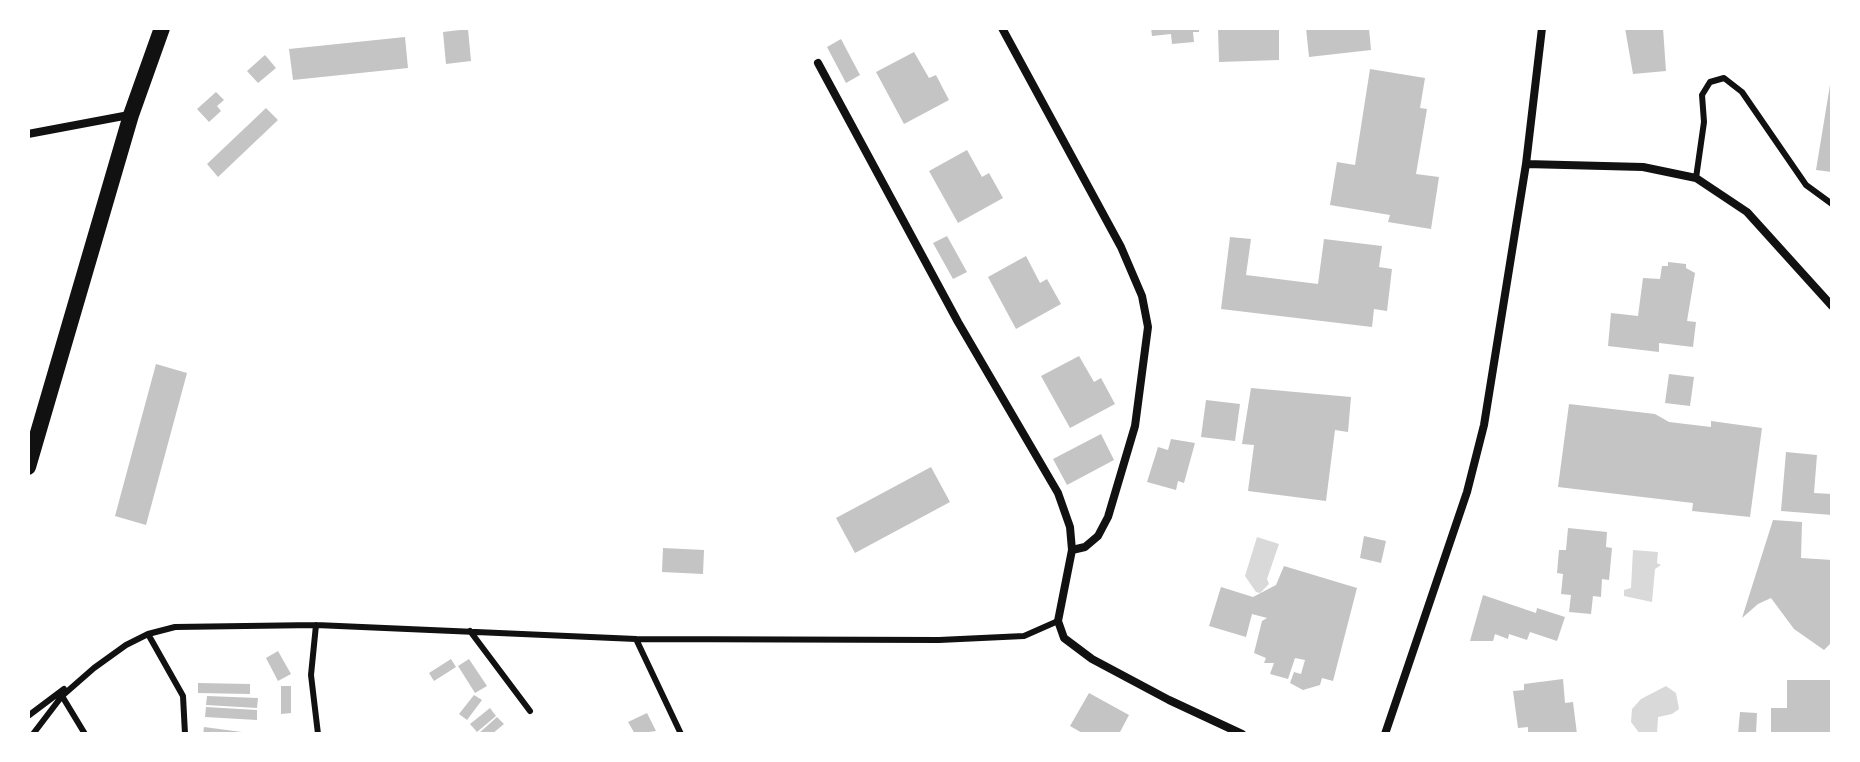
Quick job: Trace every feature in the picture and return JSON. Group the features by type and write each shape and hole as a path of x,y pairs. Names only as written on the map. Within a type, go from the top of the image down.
{"main road":[{"path":"28,467 131,115 162,28"}],"street":[{"path":"1002,28 1121,247 1142,296 1148,327 1135,426 1108,517 1098,536 1085,547 1072,550"},
{"path":"1385,734 1467,492 1484,425 1526,164 1542,28"},
{"path":"818,63 958,322 1058,493 1070,527 1072,550 1058,621 1064,638 1092,659 1242,734"},
{"path":"28,134 131,115"},
{"path":"1526,164 1643,167 1696,178 1747,212 1832,306"}],"lane":[{"path":"1696,178 1704,122 1702,95 1710,82 1724,78 1742,92 1806,185 1832,204"},
{"path":"28,716 148,634 175,627 316,625 636,639 939,640 1024,636 1058,621"},
{"path":"316,625 311,675 318,734"},
{"path":"470,631 530,711"},
{"path":"148,634 183,696 185,734"},
{"path":"636,639 681,734"},
{"path":"33,734 62,696 94,668"},
{"path":"62,696 85,734"}],"shaded area":[{"path":"1257,537 1279,544 1267,579 1269,584 1260,593 1245,576"},
{"path":"1633,550 1658,552 1657,563 1661,565 1655,569 1652,602 1624,596 1624,590 1631,588"},
{"path":"1666,686 1676,693 1679,709 1658,717 1657,734 1640,734 1631,722 1632,709 1641,699"}],"building":[{"path":"1151,28 1199,28 1199,32 1193,32 1194,42 1172,44 1171,34 1152,36"},
{"path":"1218,28 1279,29 1279,60 1219,62"},
{"path":"1306,28 1369,28 1371,50 1309,57"},
{"path":"1625,28 1663,28 1666,71 1633,74"},
{"path":"468,29 471,61 446,64 443,32"},
{"path":"405,37 408,68 293,80 289,49"},
{"path":"841,39 860,75 846,83 827,47"},
{"path":"914,52 929,78 936,75 949,100 904,124 876,72"},
{"path":"265,55 276,68 258,83 247,71"},
{"path":"1370,69 1425,78 1420,108 1427,109 1416,174 1439,177 1431,229 1388,222 1390,215 1330,205 1337,162 1355,165"},
{"path":"1832,85 1832,172 1816,170"},
{"path":"216,92 224,100 217,106 221,111 209,122 197,109"},
{"path":"266,108 278,120 218,177 207,164"},
{"path":"967,150 982,177 989,173 1003,198 958,223 929,171"},
{"path":"947,236 967,272 953,279 933,243"},
{"path":"1230,237 1251,239 1246,275 1318,284 1324,239 1382,246 1379,267 1392,269 1387,311 1374,309 1372,327 1221,309"},
{"path":"1026,256 1040,283 1047,279 1061,304 1016,329 988,277"},
{"path":"1668,262 1686,264 1686,268 1695,273 1687,321 1696,322 1693,347 1659,343 1659,352 1608,346 1611,313 1638,316 1643,278 1660,279 1662,266 1668,266"},
{"path":"1079,356 1094,382 1101,378 1115,404 1070,428 1041,376"},
{"path":"156,364 187,373 146,525 115,516"},
{"path":"1669,374 1694,377 1690,406 1665,403"},
{"path":"1251,388 1351,397 1348,432 1335,430 1326,501 1248,491 1254,445 1242,444"},
{"path":"1206,400 1240,404 1235,441 1201,437"},
{"path":"1569,404 1655,414 1669,422 1711,427 1711,421 1762,428 1750,517 1692,511 1693,503 1558,487"},
{"path":"1101,434 1114,460 1067,485 1053,459"},
{"path":"1171,439 1195,443 1184,483 1178,481 1176,490 1147,482 1158,447 1168,450"},
{"path":"1786,452 1817,455 1814,493 1832,494 1832,515 1781,511"},
{"path":"931,467 950,502 855,553 836,518"},
{"path":"1773,520 1802,522 1801,558 1832,560 1832,642 1824,650 1794,629 1771,598 1758,604 1742,618"},
{"path":"1568,528 1607,532 1606,547 1612,548 1609,580 1602,579 1601,597 1593,596 1591,614 1569,612 1571,595 1561,594 1563,574 1557,573 1559,550 1566,550"},
{"path":"1364,536 1386,541 1381,563 1360,558"},
{"path":"663,548 704,550 703,574 662,572"},
{"path":"1284,566 1357,588 1333,681 1322,678 1320,685 1303,690 1290,683 1294,672 1301,674 1305,660 1295,658 1288,679 1270,674 1274,663 1264,663 1266,658 1254,653 1262,621 1267,618 1252,614 1246,637 1209,626 1221,587 1253,597 1276,585"},
{"path":"1483,595 1536,613 1537,608 1565,617 1557,641 1530,632 1527,640 1509,634 1508,639 1495,634 1493,641 1470,641"},
{"path":"278,651 291,674 278,681 266,658"},
{"path":"451,659 456,667 434,681 429,673"},
{"path":"469,659 487,686 475,693 458,666"},
{"path":"1563,679 1565,703 1573,702 1577,734 1528,734 1528,727 1518,728 1513,691 1524,690 1524,684"},
{"path":"1787,680 1832,680 1832,734 1771,734 1771,708 1787,708"},
{"path":"198,683 250,684 250,694 198,693"},
{"path":"281,686 291,686 291,713 281,714"},
{"path":"1089,693 1129,715 1119,734 1084,734 1070,726"},
{"path":"474,695 482,700 467,720 459,714"},
{"path":"207,696 258,698 257,708 206,705"},
{"path":"206,707 257,710 257,720 205,717"},
{"path":"490,708 496,716 477,732 470,724"},
{"path":"1740,712 1757,713 1756,734 1738,734"},
{"path":"647,713 656,731 635,734 628,722"},
{"path":"497,717 504,724 492,734 478,734"},
{"path":"204,727 242,732 242,734 203,734"}]}
